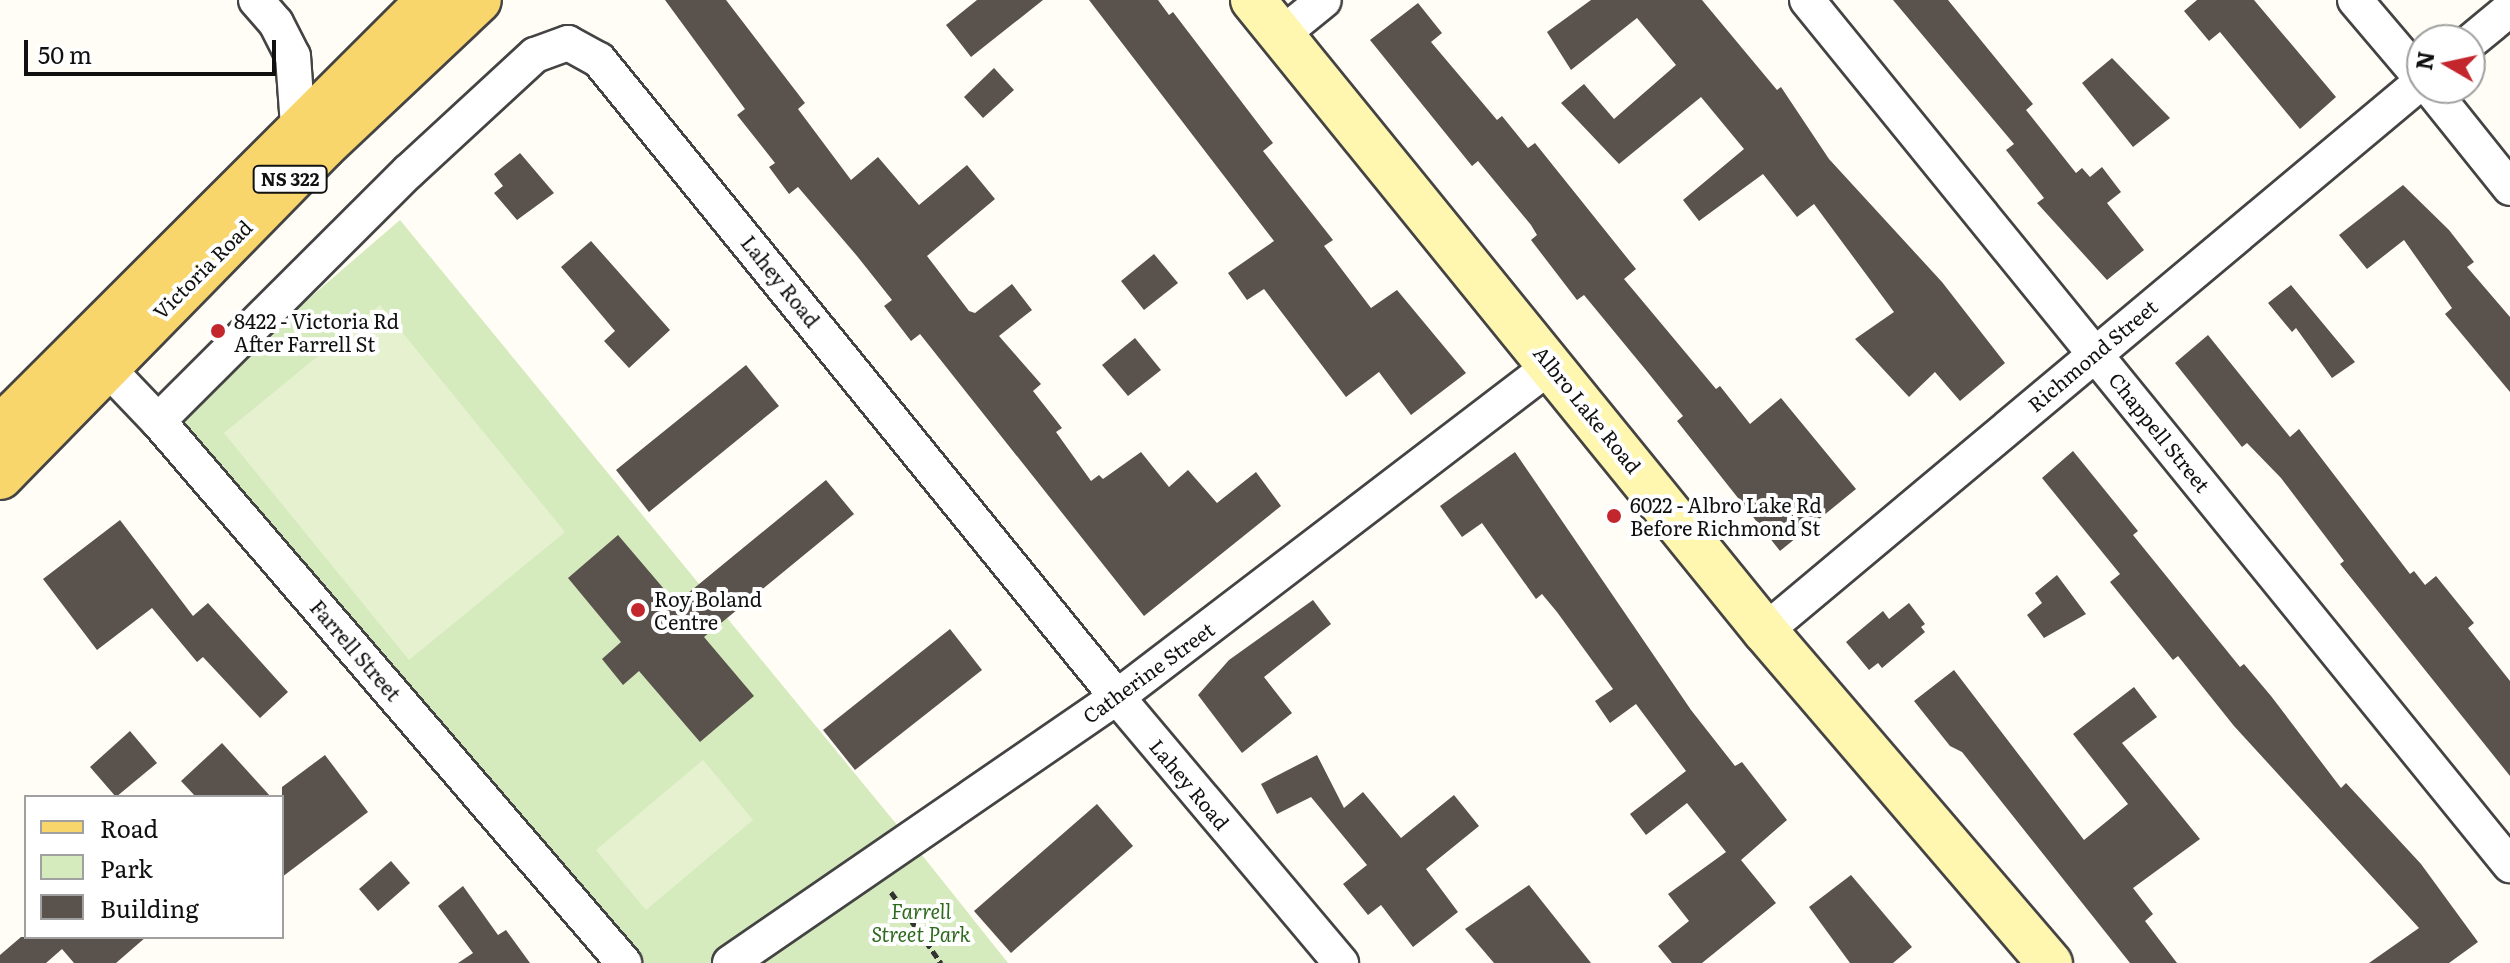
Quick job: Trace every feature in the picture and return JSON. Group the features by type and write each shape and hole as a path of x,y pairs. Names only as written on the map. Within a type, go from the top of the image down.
{"main road":[{"name":"Victoria Road","path":"0,477 94,354 298,125 429,0"},
{"name":"Victoria Road","path":"0,428 94,354 323,147 479,0"},
{"name":"Albro Lake Road","path":"1253,0 1553,364 1765,631 2050,963"}],"street":[{"path":"256,0 276,23 293,56 298,125"},
{"path":"1281,35 1324,0"},
{"name":"Chappell Street","path":"1807,0 2510,865"},
{"path":"2355,0 2406,61"},
{"path":"2486,29 2510,9"},
{"name":"Lahey Road","path":"158,421 419,161 535,55 568,43 599,60 1117,697 1341,963"},
{"name":"Richmond Street","path":"1765,631 2406,93"},
{"path":"2443,104 2510,188"},
{"name":"Farrell Street","path":"94,354 158,421 624,963"},
{"name":"Catherine Street","path":"730,963 1117,697 1553,364"}],"path":[{"path":"871,864 941,963"}],"green space":[{"name":"Farrell Street Park","path":"400,220 1008,963 630,963 170,418"},
{"path":"380,305 565,532 409,660 224,433"},
{"path":"703,760 753,820 646,910 596,850"}],"building":[{"path":"665,0 726,0 805,103 798,109 851,180 878,157 919,205 967,165 995,199 927,256 969,311 975,313 1012,284 1032,310 999,336 1041,384 1033,391 1062,428 1056,432 1091,481 1099,475 1103,479 1141,452 1169,487 1188,470 1217,503 1256,472 1281,506 1144,616 920,334 911,341 884,306 892,300 857,256 798,187 789,194 769,167 775,163 737,115 745,109"},
{"path":"977,0 1043,0 971,57 946,25"},
{"path":"1089,0 1158,0 1169,15 1173,12 1273,143 1263,151 1333,240 1324,246 1371,308 1397,290 1466,373 1411,415 1379,372 1346,397 1264,289 1247,300 1228,273 1274,241"},
{"path":"1591,0 1702,0 1777,90 1781,87 1829,159 1942,282 2005,363 1960,401 1935,372 1909,397 1855,339 1894,312 1814,204 1797,217 1763,174 1699,221 1683,200 1744,149 1701,97 1619,164 1561,103 1584,84 1614,119 1676,65 1637,18 1571,70 1547,32"},
{"path":"1893,0 1948,0 2033,104 2026,110 2076,173 2082,168 2090,177 2102,167 2121,192 2107,203 2144,250 2107,280 2037,203 2044,198 2006,150 2014,144"},
{"path":"2197,0 2254,0 2336,97 2300,129 2220,32 2209,41 2184,11"},
{"path":"1418,3 1442,33 1431,42 1497,120 1502,116 1528,148 1535,143 1636,269 1624,279 1716,389 1720,386 1750,424 1781,398 1856,489 1780,551 1677,421 1683,416 1584,295 1577,300 1531,240 1537,235 1531,225 1478,161 1472,166 1370,40"},
{"path":"2112,58 2170,118 2133,147 2082,83"},
{"path":"994,68 1014,90 983,118 964,97"},
{"path":"520,153 554,193 517,220 494,193 503,186 494,174"},
{"path":"2403,185 2449,230 2474,262 2467,267 2510,317 2510,392 2445,314 2452,308 2404,240 2367,269 2339,235"},
{"path":"591,241 670,330 629,368 604,341 615,331 561,267"},
{"path":"1154,254 1178,283 1144,310 1121,281"},
{"path":"2291,285 2355,362 2332,378 2296,328 2292,332 2268,303"},
{"path":"2208,335 2290,437 2299,429 2410,574 2414,571 2425,585 2436,576 2474,623 2468,628 2510,681 2510,776 2340,564 2344,561 2281,478 2247,443 2242,447 2175,363"},
{"path":"1135,338 1161,370 1128,396 1102,365"},
{"path":"746,365 779,406 649,512 616,470"},
{"path":"2073,451 2138,531 2133,535 2240,667 2244,664 2271,696 2341,788 2346,783 2421,864 2478,942 2449,963 2369,963 2419,928 2234,726 2178,656 2173,660 2110,582 2120,574 2042,478"},
{"path":"1515,452 1691,710 1735,766 1742,762 1787,820 1741,860 1776,903 1702,963 1672,963 1658,946 1689,921 1668,894 1726,852 1687,803 1646,835 1630,814 1686,771 1636,704 1610,723 1595,701 1613,689 1557,612 1542,594 1536,599 1482,523 1462,537 1440,506"},
{"name":"Roy Boland Centre","path":"826,480 854,514 704,637 754,696 700,742 639,671 623,685 602,659 621,642 568,578 618,535 676,603"},
{"path":"120,520 193,616 208,603 288,692 260,718 203,657 197,662 152,608 97,650 43,579"},
{"path":"2057,575 2086,614 2044,638 2027,615 2042,603 2035,593"},
{"path":"1313,600 1331,624 1264,677 1292,713 1242,753 1198,695 1229,660"},
{"path":"1909,603 1925,624 1921,627 1925,632 1882,668 1878,663 1869,670 1846,642 1883,611 1889,619"},
{"path":"950,629 982,670 855,770 823,730"},
{"path":"1954,670 2084,840 2128,804 2073,734 2134,687 2157,717 2122,743 2200,839 2133,888 2153,914 2145,921 2177,963 2130,963 1962,752 1950,746 1914,701"},
{"path":"130,731 157,763 118,795 114,795 90,767"},
{"path":"222,743 269,795 194,795 181,781"},
{"path":"325,755 368,812 284,875 282,787"},
{"path":"1317,755 1344,808 1363,792 1401,838 1454,795 1479,826 1426,869 1458,912 1413,947 1381,905 1368,915 1343,884 1367,865 1311,797 1277,814 1261,784"},
{"path":"1097,804 1133,846 1011,953 974,911"},
{"path":"391,861 410,883 378,911 359,889"},
{"path":"1851,875 1912,947 1893,963 1850,963 1809,907"},
{"path":"1529,885 1591,963 1494,963 1465,929"},
{"path":"463,886 498,935 506,930 530,963 458,963 473,953 438,906"},
{"path":"21,937 144,939 116,963 74,963 62,949 46,963 0,963 0,955"}],"place":[{"name":"8422 - Victoria Rd After Farrell St","path":"218,331"},
{"name":"6022 - Albro Lake Rd Before Richmond St","path":"1614,516"},
{"name":"Roy Boland Centre","path":"638,610"}]}
